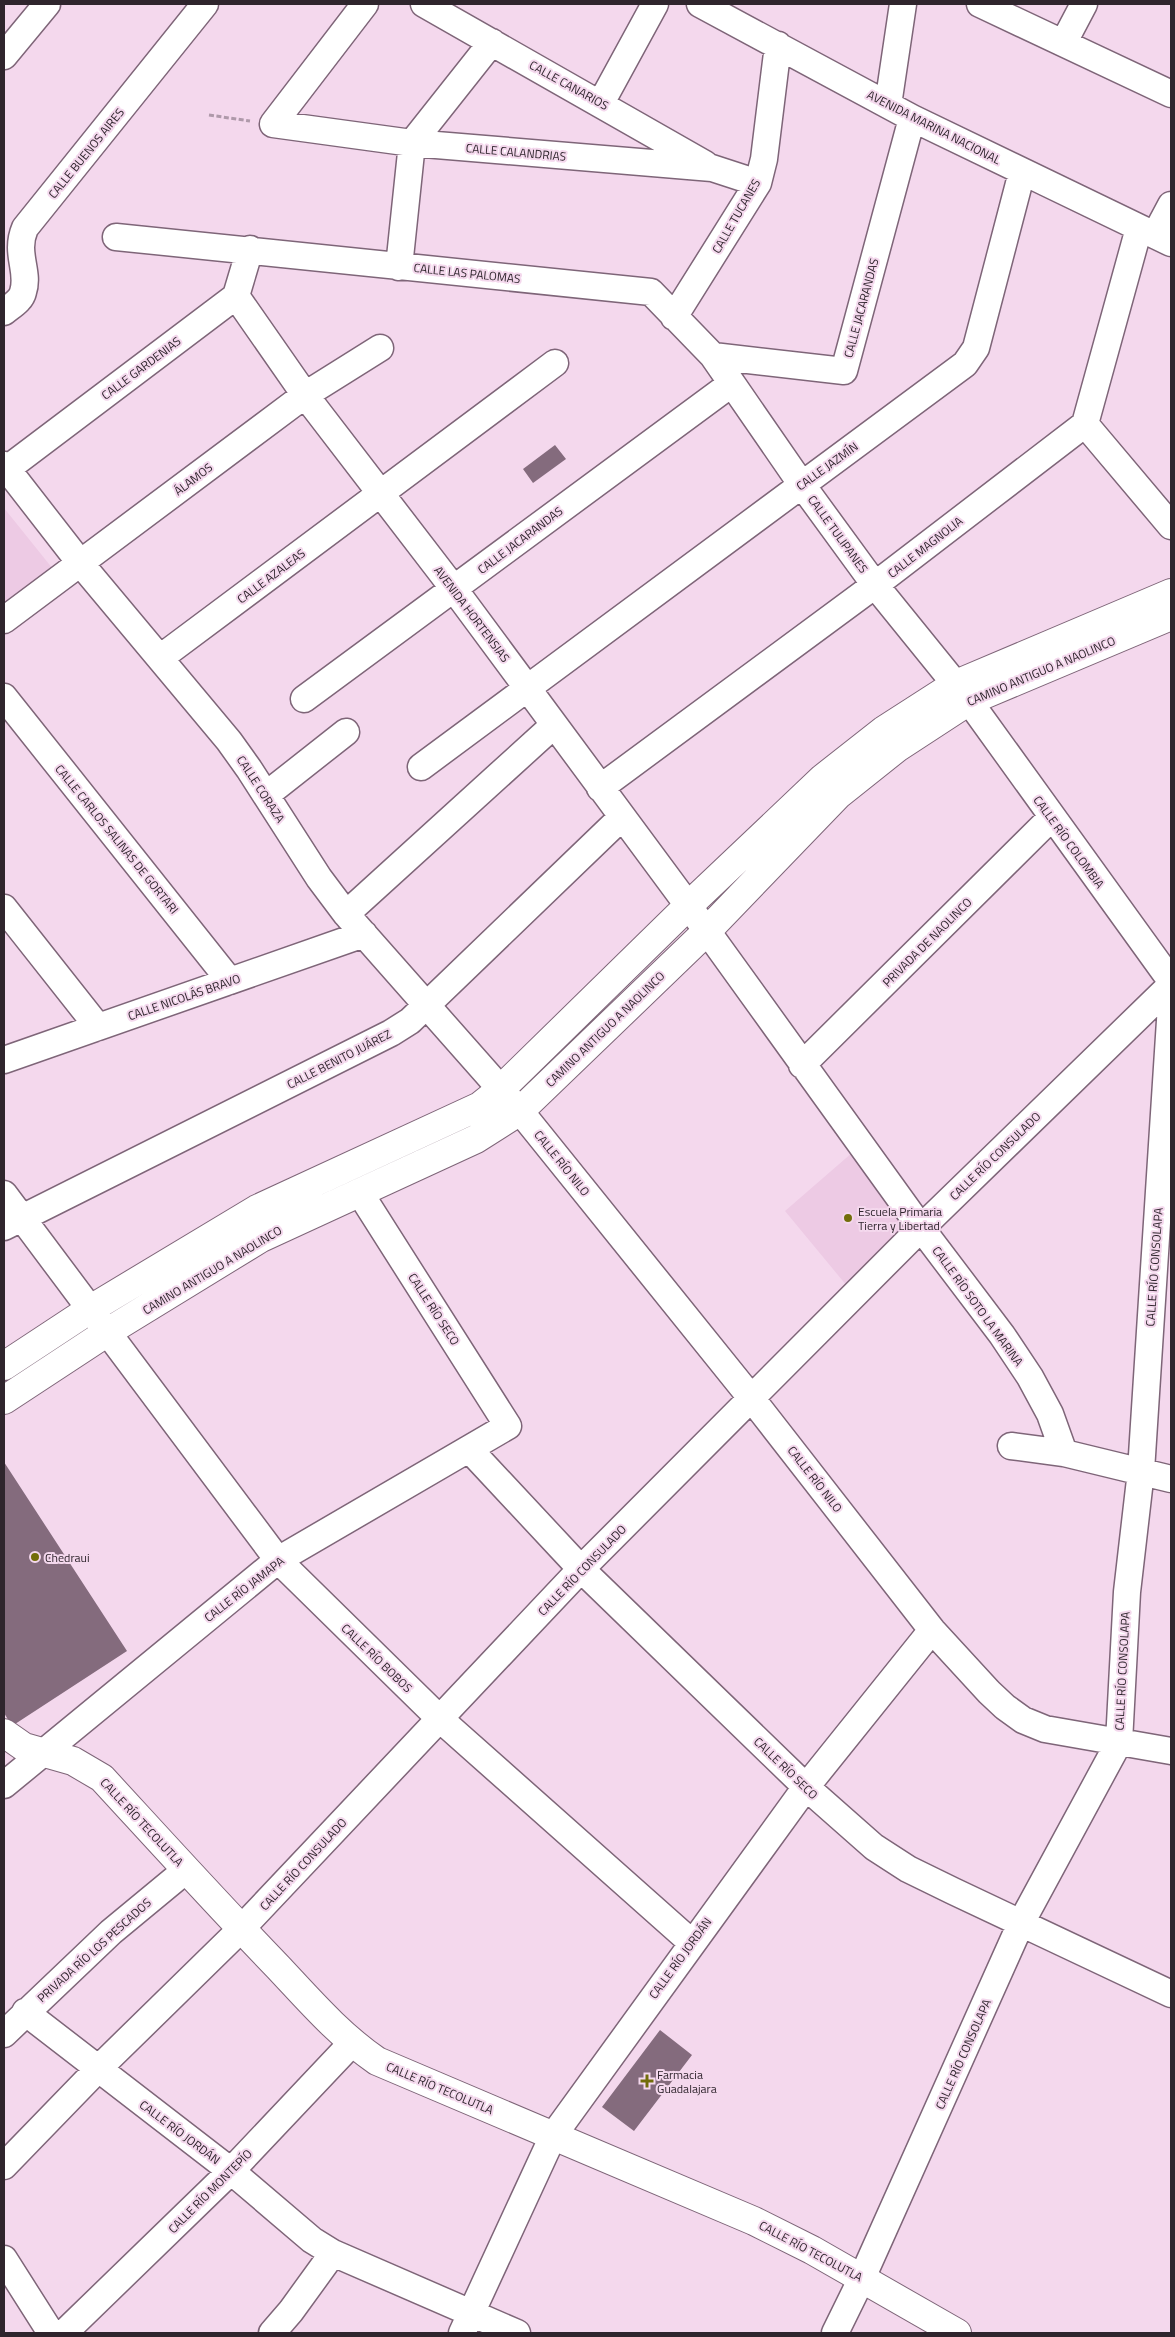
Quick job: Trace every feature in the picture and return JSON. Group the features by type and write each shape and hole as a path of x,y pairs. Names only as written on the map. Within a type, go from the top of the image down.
{"main road":[{"name":"CAMINO ANTIGUO A NAOLINCO","path":"4,1366 89,1310 257,1209 480,1106 500,1090 688,906 823,778 884,730 1171,593"},
{"name":"CAMINO ANTIGUO A NAOLINCO","path":"4,1400 106,1333 261,1238 476,1140 520,1111 707,932 838,795 962,693 1171,616"},
{"name":"CALLE RÍO TECOLUTLA","path":"4,1734 24,1747 73,1761 89,1768 102,1778 241,1929 351,2044 377,2061 754,2221 862,2278 958,2333"}],"street":[{"path":"4,56 47,4"},
{"name":"CALLE BUENOS AIRES","path":"4,312 18,301 23,292 24,282 20,240 25,228 205,4"},
{"path":"273,124 365,4"},
{"name":"CALLE CANARIOS","path":"424,4 601,103 712,168"},
{"path":"601,103 655,4"},
{"name":"AVENIDA MARINA NACIONAL","path":"700,4 912,118 1155,235"},
{"path":"888,105 902,4"},
{"path":"980,4 1169,88"},
{"path":"1064,42 1084,4"},
{"path":"400,266 412,143 492,42"},
{"name":"CALLE TUCANES","path":"674,317 758,183 764,159 778,45"},
{"name":"CALLE JACARANDAS","path":"713,356 844,371 912,118"},
{"name":"CALLE CALANDRIAS","path":"273,124 412,143 712,168 758,183"},
{"name":"CALLE JAZMÍN","path":"421,767 966,364 976,348 1022,172"},
{"path":"1171,205 1155,235 1085,424 1171,526"},
{"name":"CALLE LAS PALOMAS","path":"116,237 651,292 674,317"},
{"path":"236,296 250,250"},
{"name":"AVENIDA HORTENSIAS","path":"236,296 305,395 454,589 707,932"},
{"name":"CALLE GARDENIAS","path":"6,467 236,296"},
{"name":"CALLE TULIPANES","path":"674,317 713,356 802,485 875,585 962,693"},
{"name":"ÁLAMOS","path":"4,620 305,395 380,348"},
{"name":"CALLE AZALEAS","path":"160,658 555,363"},
{"name":"CALLE JACARANDAS","path":"304,698 731,384"},
{"name":"CALLE MAGNOLIA","path":"600,788 875,585 1085,424"},
{"name":"CALLE CORAZA","path":"6,467 81,564 229,741 266,795 318,878 346,914 520,1111"},
{"name":"CALLE RÍO COLOMBIA","path":"962,693 1171,983"},
{"name":"CALLE CARLOS SALINAS DE GORTARI","path":"4,697 230,981"},
{"path":"346,914 554,725"},
{"path":"266,795 346,732"},
{"name":"CALLE BENITO JUÁREZ","path":"12,1222 391,1033 428,1006 622,817"},
{"name":"PRIVADA DE NAOLINCO","path":"802,1065 1052,818"},
{"path":"4,908 98,1027"},
{"name":"CALLE RÍO SOTO LA MARINA","path":"707,932 921,1228 1002,1335 1030,1378 1050,1414 1064,1453"},
{"name":"CALLE NICOLÁS BRAVO","path":"4,1060 364,934"},
{"name":"CALLE RÍO CONSULADO","path":"4,2166 98,2069 241,1929 581,1569 921,1228 1171,983"},
{"name":"CALLE RÍO CONSOLAPA","path":"835,2333 862,2278 1021,1923 1119,1742 1126,1592 1141,1471 1171,1006"},
{"name":"CALLE RÍO NILO","path":"520,1111 752,1399 932,1630 989,1692 1023,1720 1045,1729 1171,1751"},
{"name":"CALLE RÍO SECO","path":"360,1193 508,1426"},
{"name":"CALLE RÍO BOBOS","path":"4,1194 12,1222 89,1310 278,1560 440,1719 691,1942"},
{"name":"CALLE RÍO JAMAPA","path":"4,1785 278,1560 508,1426"},
{"path":"1011,1446 1064,1453 1171,1479"},
{"name":"CALLE RÍO SECO","path":"469,1449 581,1569 806,1788 874,1847 908,1869 1171,1994"},
{"name":"CALLE RÍO JORDÁN","path":"11,2022 98,2069 231,2171 312,2240 466,2323 552,2136 691,1942 806,1788 932,1630"},
{"name":"PRIVADA RÍO LOS PESCADOS","path":"11,2022 111,1932 186,1870"},
{"name":"CALLE RÍO MONTEPÍO","path":"64,2333 231,2171 351,2044"},
{"path":"272,2333 291,2311 333,2253"},
{"path":"4,2260 51,2333"},
{"path":"466,2323 517,2333"}],"path":[{"path":"209,115 273,124"}],"shaded area":[{"path":"4,508 57,574 4,612"},
{"name":"Escuela Primaria Tierra y Libertad","path":"853,1152 911,1225 847,1286 785,1211"}],"building":[{"path":"555,445 566,459 533,483 523,469"},
{"name":"Chedraui","path":"4,1462 127,1651 12,1726 4,1713"},
{"name":"Farmacia Guadalajara","path":"660,2030 692,2055 634,2131 602,2107"}],"place":[{"name":"Escuela Primaria Tierra y Libertad","path":"848,1218"},
{"name":"Chedraui","path":"35,1557"},
{"name":"Farmacia Guadalajara","path":"647,2081"}]}
